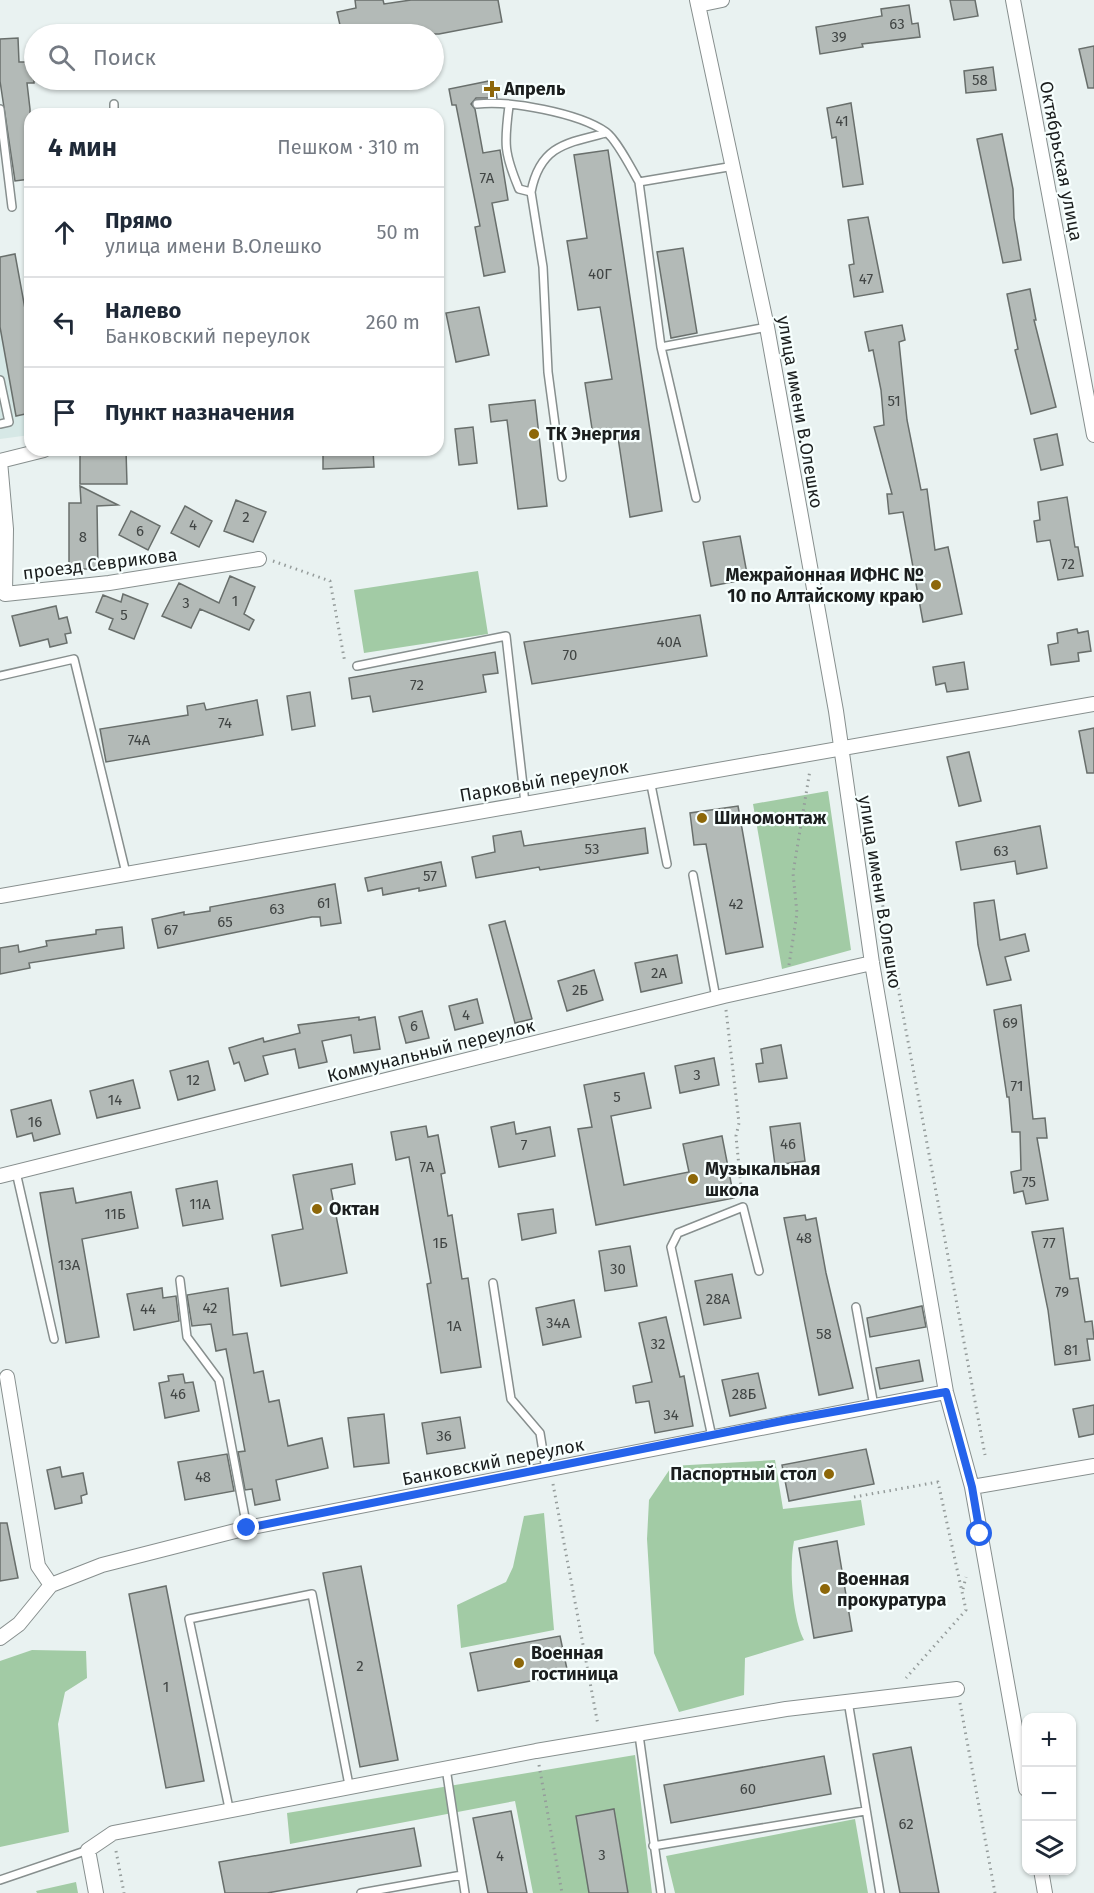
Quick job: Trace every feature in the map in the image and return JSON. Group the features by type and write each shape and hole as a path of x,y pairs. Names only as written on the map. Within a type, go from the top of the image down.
{"street":[{"path":"697,2 722,0"},
{"name":"Октябрьская улица","path":"1013,0 1094,435"},
{"name":"улица имени В.Олешко","path":"697,2 767,327 836,711 872,963 946,1392 972,1487 1022,1767"},
{"name":"проезд Севрикова","path":"24,455 0,461 6,529 5,594 109,583 259,559"},
{"name":"Парковый переулок","path":"0,896 650,780 1094,704"},
{"name":"Коммунальный переулок","path":"0,1176 720,997 787,984 872,963"},
{"path":"7,1377 38,1566 51,1585"},
{"name":"Банковский переулок","path":"0,1638 19,1624 51,1585 102,1565 247,1528 548,1470 787,1420 946,1392"},
{"path":"972,1487 1094,1466"},
{"path":"96,1893 88,1850 113,1833 229,1808 536,1751 848,1701 957,1689"},
{"path":"1042,1875 1045,1893"}],"lane":[{"path":"477,104 491,102 509,106 548,108 607,133 639,182 661,347 696,498"},
{"path":"509,106 504,142 507,160 519,189 531,192"},
{"path":"0,109 12,207"},
{"path":"562,477 548,372 543,267 531,192 535,170 560,144 607,133"},
{"path":"639,182 734,166"},
{"path":"661,347 767,327"},
{"path":"0,380 9,422 0,424"},
{"path":"357,666 506,636 525,803"},
{"path":"0,676 74,659 126,873"},
{"path":"650,780 668,864"},
{"path":"693,875 720,997"},
{"path":"16,1172 54,1339"},
{"path":"712,1437 671,1247 678,1233 743,1208 759,1271"},
{"path":"180,1280 187,1337 219,1380 247,1528"},
{"path":"493,1283 511,1399 540,1433 548,1470"},
{"path":"856,1307 874,1406"},
{"path":"229,1808 189,1619 312,1594 349,1785"},
{"path":"848,1701 880,1893"},
{"path":"639,1736 661,1893"},
{"path":"446,1768 465,1893"},
{"path":"653,1846 865,1811"},
{"path":"0,1880 88,1850"},
{"path":"361,1893 462,1875"}],"path":[{"path":"259,559 278,561 330,581 346,668 357,666"},
{"path":"787,984 797,913 793,873 813,753"},
{"path":"874,857 985,1455"},
{"path":"720,997 740,1123 736,1136 743,1208"},
{"path":"548,1470 601,1742"},
{"path":"854,1497 938,1482 966,1610 891,1696"},
{"path":"962,1591 966,1577"},
{"path":"957,1689 995,1893"},
{"path":"536,1751 562,1893"},
{"path":"113,1833 124,1893"}],"shaded area":[{"path":"15,254 24,303 24,436 0,439 0,257"}],"green space":[{"path":"478,571 488,634 364,653 354,590"},
{"path":"828,791 851,950 782,969 753,804"},
{"path":"775,1460 783,1509 861,1500 865,1525 794,1541 792,1564 794,1605 804,1640 745,1658 744,1695 679,1712 654,1653 647,1539 649,1500 672,1466"},
{"path":"544,1513 554,1630 461,1648 457,1605 506,1582 513,1567 524,1516"},
{"path":"32,1650 86,1651 87,1678 65,1692 58,1724 69,1832 0,1847 0,1661"},
{"path":"635,1755 652,1893 533,1893 515,1801 290,1844 287,1813"},
{"path":"855,1819 868,1893 675,1893 666,1856"},
{"path":"76,1882 78,1893 37,1893 36,1891"}],"building":[{"path":"355,0 383,0 384,4 411,0 498,0 502,22 444,33 444,24 340,24 337,12 356,8"},
{"path":"950,0 975,0 978,16 954,20"},
{"path":"909,5 912,24 918,23 920,37 862,44 863,47 820,54 816,27 882,16 881,9"},
{"path":"18,38 19,62 24,62 24,90 28,90 30,108 24,108 24,180 15,181 0,81 0,39"},
{"path":"1094,46 1094,88 1088,88 1079,49"},
{"path":"993,67 996,90 966,93 964,71"},
{"path":"494,80 497,98 476,98 471,104 475,109 483,153 500,150 508,200 492,203 505,272 484,276 475,227 480,226 456,105 452,105 449,89"},
{"path":"851,103 863,184 843,187 836,137 832,138 827,108"},
{"path":"1002,134 1013,189 1014,218 1021,260 1003,263 977,139"},
{"path":"608,150 662,511 630,517 617,431 593,435 585,383 612,379 600,307 578,310 567,241 587,238 574,155"},
{"path":"868,217 883,292 854,297 849,265 854,264 848,220"},
{"path":"683,248 697,333 671,338 657,252"},
{"path":"15,254 24,303 24,414 16,416 0,327 0,257"},
{"path":"1030,289 1036,320 1034,320 1056,407 1031,414 1015,350 1018,349 1007,294"},
{"path":"479,307 489,355 456,362 446,313"},
{"path":"902,325 905,340 899,342 907,420 921,490 927,489 935,550 948,547 962,614 923,622 903,512 889,514 887,494 892,494 874,427 884,425 881,390 873,350 869,351 865,332"},
{"path":"535,400 547,506 518,509 507,420 491,422 489,405"},
{"path":"473,427 477,463 459,465 455,429"},
{"path":"1057,434 1063,465 1041,470 1034,439"},
{"path":"80,456 126,456 127,484 80,484"},
{"path":"323,456 373,456 374,467 323,469"},
{"path":"80,486 118,505 97,506 98,569 69,569 69,503 81,503"},
{"path":"1067,497 1075,547 1078,547 1083,576 1058,580 1050,540 1037,542 1034,521 1040,520 1038,502"},
{"path":"236,500 266,512 253,542 224,531"},
{"path":"185,506 212,521 199,547 171,533"},
{"path":"131,511 160,526 148,550 119,535"},
{"path":"740,536 748,579 711,586 703,542"},
{"path":"230,576 255,587 244,614 254,620 249,630 200,609 191,628 162,616 179,583 219,603"},
{"path":"123,594 148,604 134,639 109,629 113,619 96,612 103,595 121,602"},
{"path":"56,606 59,619 67,617 71,633 65,634 67,643 50,647 48,639 20,646 12,616"},
{"path":"700,615 707,656 532,684 524,642"},
{"path":"1077,629 1078,633 1088,631 1091,651 1078,653 1079,661 1051,665 1048,645 1058,643 1057,633"},
{"path":"495,652 498,673 483,675 486,692 373,712 370,696 352,699 349,678"},
{"path":"964,662 968,689 947,692 945,683 936,685 933,667"},
{"path":"310,692 315,726 292,730 287,696"},
{"path":"257,700 263,735 106,762 100,729 188,715 187,706 204,703 206,710"},
{"path":"1094,728 1094,773 1087,773 1079,731"},
{"path":"969,752 981,801 959,806 947,757"},
{"path":"738,806 763,947 726,954 706,844 694,845 690,813"},
{"path":"1040,826 1047,868 1017,874 1015,861 961,870 956,842"},
{"path":"645,828 648,853 540,870 539,867 476,878 472,857 495,852 493,836 521,831 524,846"},
{"path":"441,862 446,886 419,891 419,888 383,895 382,888 368,891 365,878"},
{"path":"335,884 341,923 321,926 320,917 312,917 158,948 152,919 184,912 184,915 210,911 210,907"},
{"path":"994,900 1000,940 1025,934 1029,951 1005,957 1011,980 987,985 978,945 974,903"},
{"path":"505,921 532,1019 515,1023 489,925"},
{"path":"122,927 124,948 29,963 30,968 0,974 0,948 18,945 19,952 47,946 46,941 96,934 96,930"},
{"path":"677,955 682,983 641,992 635,963"},
{"path":"594,970 603,1000 567,1011 558,981"},
{"path":"477,999 483,1023 455,1030 449,1006"},
{"path":"1021,1005 1033,1119 1045,1118 1047,1138 1037,1138 1048,1200 1026,1204 1023,1191 1014,1193 1011,1172 1021,1170 1020,1132 1012,1132 1009,1097 1007,1097 994,1010"},
{"path":"422,1011 429,1038 406,1043 399,1017"},
{"path":"359,1017 359,1020 375,1017 380,1049 354,1053 351,1035 322,1041 327,1062 299,1068 295,1049 263,1056 268,1074 245,1081 239,1062 234,1064 229,1048 263,1038 264,1042 300,1033 298,1025"},
{"path":"781,1045 787,1078 759,1082 756,1064 763,1063 761,1049"},
{"path":"714,1058 719,1085 680,1093 675,1066"},
{"path":"208,1061 215,1090 178,1100 170,1071"},
{"name":"Музыкальная школа","path":"644,1073 651,1108 611,1116 624,1185 689,1172 683,1144 722,1136 734,1198 596,1225 578,1129 592,1127 584,1085"},
{"path":"133,1080 140,1108 97,1118 90,1091"},
{"path":"51,1100 60,1134 34,1141 32,1133 17,1137 11,1110"},
{"path":"514,1122 516,1134 550,1127 555,1156 499,1167 491,1127"},
{"path":"800,1123 805,1161 775,1165 770,1127"},
{"path":"426,1126 428,1137 438,1135 445,1173 441,1174 448,1216 452,1215 462,1279 468,1278 481,1367 441,1373 427,1284 431,1283 409,1157 396,1160 391,1132"},
{"name":"Октан","path":"352,1164 355,1184 331,1189 347,1273 281,1286 272,1235 303,1229 293,1175"},
{"path":"217,1181 223,1219 183,1226 176,1189"},
{"path":"73,1188 76,1203 131,1192 138,1228 82,1239 99,1337 66,1343 40,1193"},
{"path":"553,1209 556,1233 522,1240 518,1214"},
{"path":"805,1215 806,1220 816,1218 826,1273 853,1388 819,1395 784,1218"},
{"path":"1063,1228 1070,1279 1078,1278 1085,1322 1092,1321 1094,1339 1087,1339 1090,1360 1055,1365 1048,1310 1032,1232"},
{"path":"630,1246 637,1286 605,1291 599,1251"},
{"path":"732,1274 741,1318 704,1325 695,1281"},
{"path":"162,1288 163,1298 176,1296 179,1321 134,1330 127,1294"},
{"path":"228,1288 233,1335 247,1333 254,1373 263,1371 269,1402 279,1400 288,1446 322,1438 328,1468 276,1480 280,1500 255,1505 252,1489 245,1490 238,1452 245,1451 226,1349 216,1351 211,1324 192,1326 187,1295"},
{"path":"574,1300 581,1337 543,1345 536,1308"},
{"path":"922,1306 926,1327 870,1337 867,1318"},
{"path":"666,1317 680,1377 684,1376 693,1426 655,1433 649,1401 636,1403 633,1386 652,1382 639,1323"},
{"path":"919,1360 923,1381 880,1389 876,1368"},
{"path":"758,1373 766,1408 730,1416 722,1380"},
{"path":"183,1374 185,1383 193,1382 199,1411 165,1418 159,1383 169,1381 168,1376"},
{"path":"1094,1405 1094,1434 1079,1437 1073,1409"},
{"path":"384,1414 389,1463 354,1467 348,1418"},
{"path":"460,1417 465,1448 427,1454 422,1423"},
{"name":"Паспортный стол","path":"866,1449 874,1484 789,1501 782,1465"},
{"path":"227,1454 234,1491 185,1500 178,1462"},
{"path":"60,1467 62,1477 83,1473 87,1494 81,1496 82,1503 55,1509 47,1470"},
{"path":"0,1523 7,1523 18,1578 0,1581"},
{"name":"Военная прокуратура","path":"837,1541 852,1631 814,1638 799,1548"},
{"path":"361,1566 398,1760 360,1767 323,1573"},
{"path":"166,1586 204,1781 166,1788 129,1594"},
{"name":"Военная гостиница","path":"560,1636 568,1674 478,1691 470,1653"},
{"path":"911,1747 939,1893 900,1893 873,1754"},
{"path":"824,1756 831,1794 671,1823 664,1785"},
{"path":"614,1809 628,1893 589,1893 576,1816"},
{"path":"511,1811 527,1893 488,1893 473,1818"},
{"path":"414,1828 421,1866 267,1893 225,1893 219,1862"}],"place":[{"name":"Апрель","path":"492,89"},
{"name":"ТК Энергия","path":"534,434"},
{"name":"Межрайонная ИФНС № 10 по Алтайскому краю","path":"936,585"},
{"name":"Шиномонтаж","path":"702,818"},
{"name":"Музыкальная школа","path":"693,1179"},
{"name":"Октан","path":"317,1209"},
{"name":"Паспортный стол","path":"829,1474"},
{"name":"Военная прокуратура","path":"825,1589"},
{"name":"Военная гостиница","path":"519,1663"}],"route":[{"path":"247,1528 593,1461 787,1420 946,1392 972,1487 980,1534"}]}
